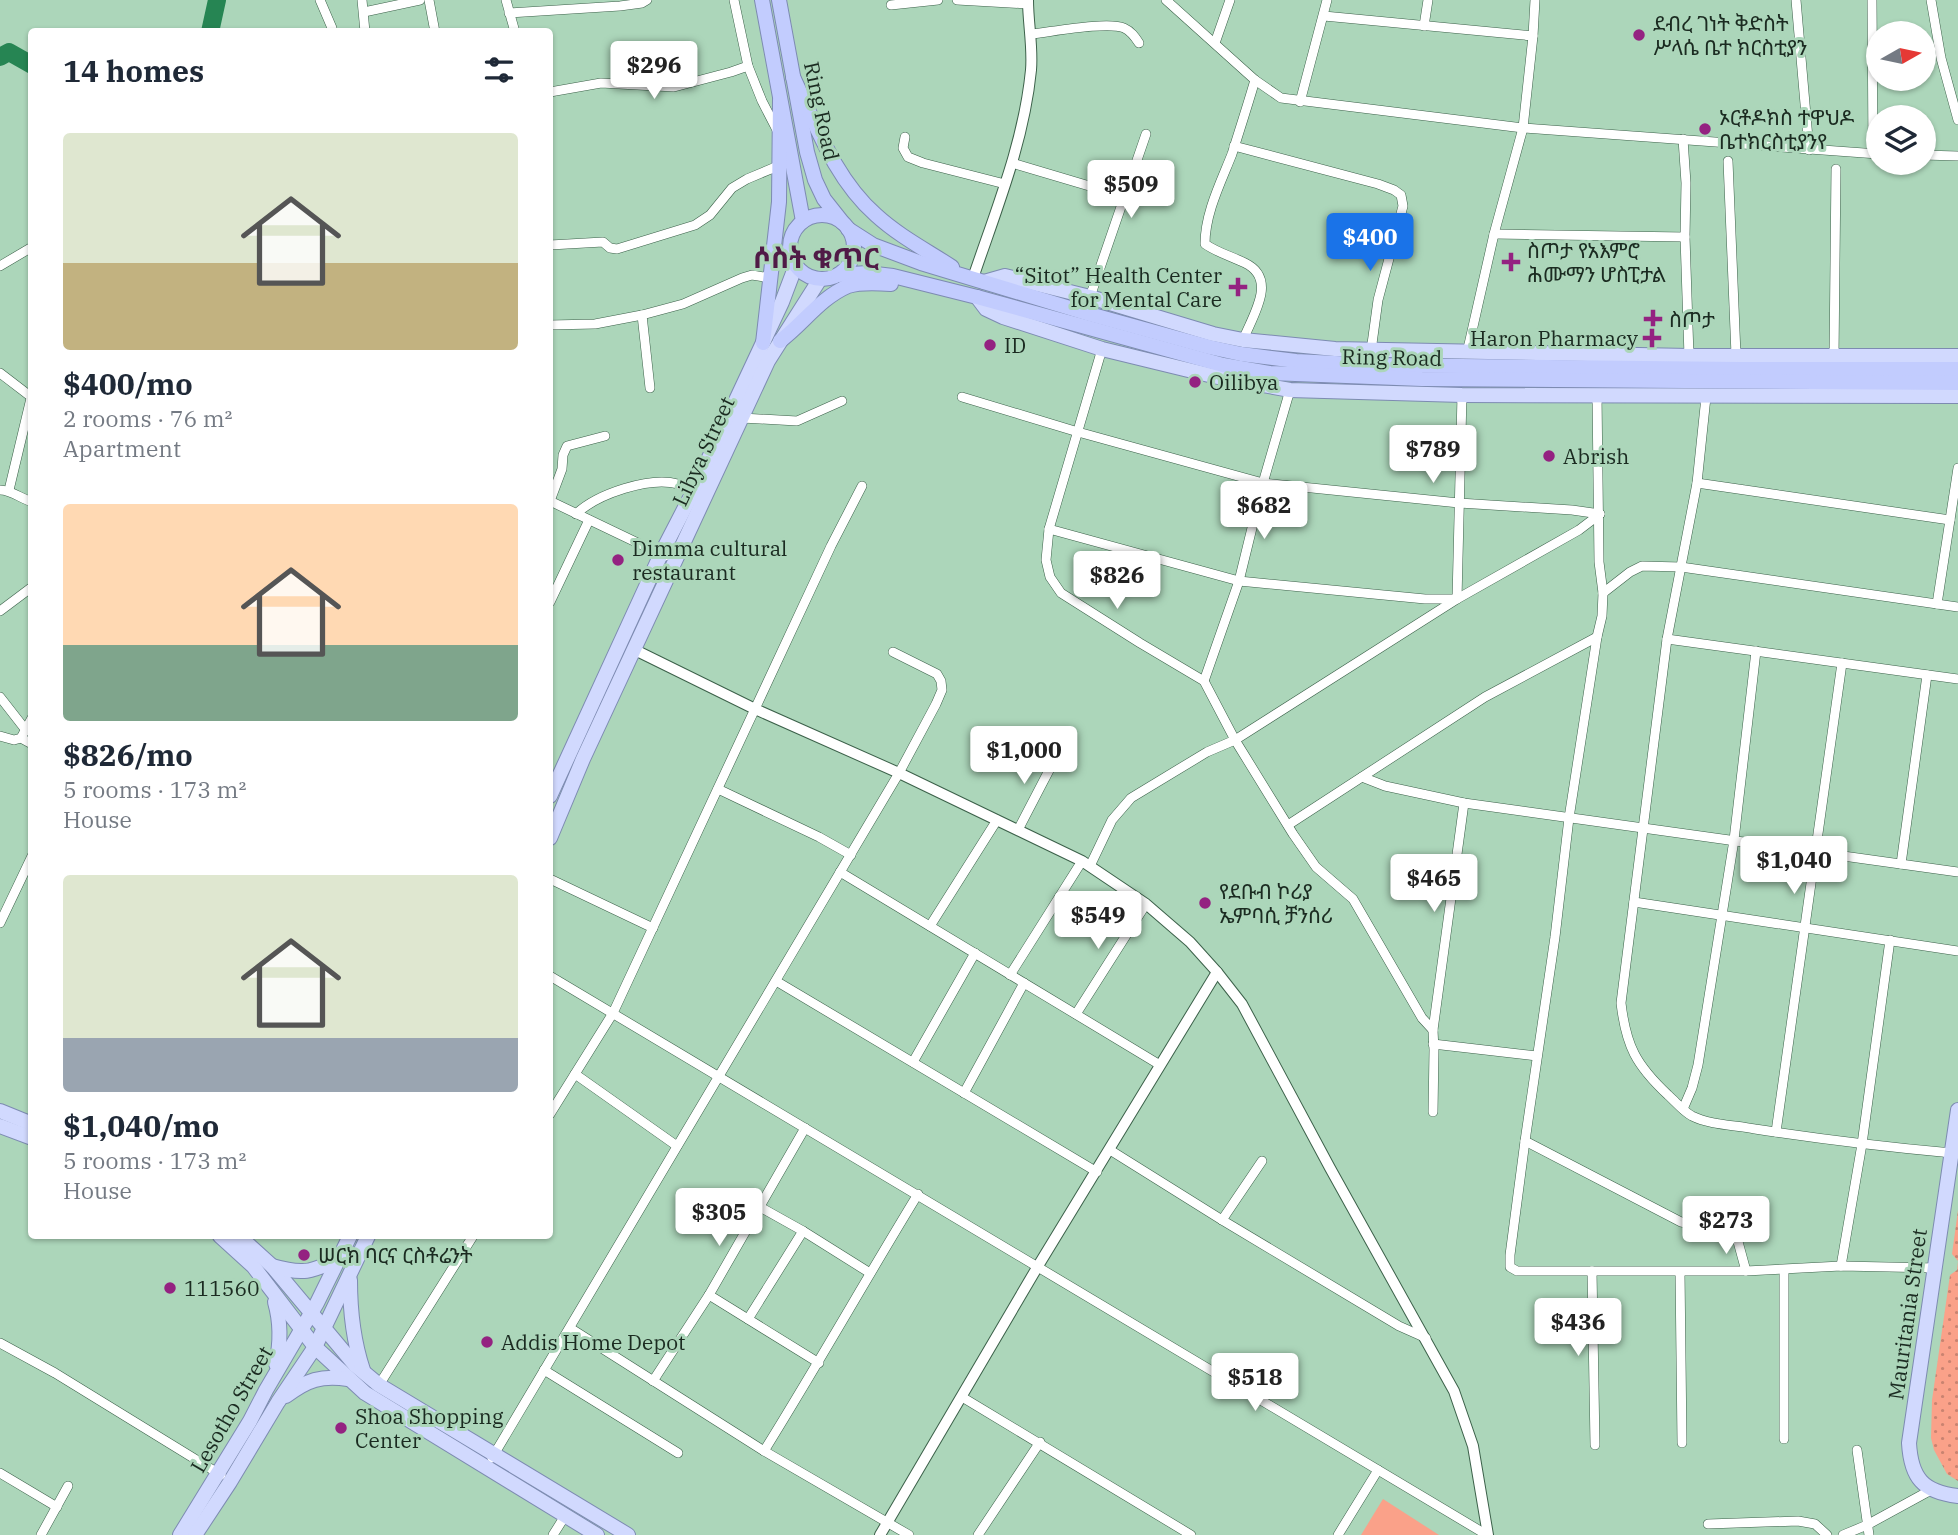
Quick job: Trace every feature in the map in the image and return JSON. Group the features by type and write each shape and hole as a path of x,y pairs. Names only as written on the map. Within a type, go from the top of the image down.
{"highway":[{"name":"Ring Road","path":"762,0 803,221"},
{"name":"Ring Road","path":"779,0 807,152 824,199 846,226 873,245 974,279 1209,347 1296,361 1401,366 1958,369"},
{"path":"793,77 833,160 849,186 892,229 974,279"},
{"path":"763,343 779,202 779,100"},
{"path":"828,215 846,226 854,246 845,270 838,275 820,279 802,272 796,265 790,247 796,228 811,217 828,215"},
{"name":"Ring Road","path":"838,275 867,272 925,284 1223,365 1269,373 1422,379 1958,383"},
{"path":"780,341 817,305 849,286 875,283 925,284"}],"main road":[{"name":"Libya Street","path":"553,789 661,554 782,302 796,265"},
{"path":"974,279 1005,276 1243,340 1335,349 1689,356 1958,356"},
{"name":"Libya Street","path":"553,831 583,759 768,361 820,279"},
{"path":"977,297 986,309 1003,317 1102,349 1192,372 1290,390 1462,395 1958,396"},
{"name":"Mauritania Street","path":"1931,1490 1916,1474 1910,1460 1909,1443 1958,1110"},
{"path":"0,1111 28,1122"},
{"path":"0,1126 28,1136"},
{"path":"223,1239 253,1266 315,1347 380,1404 628,1535"},
{"path":"242,1239 314,1308 324,1328 355,1365 379,1385 565,1516 597,1535"},
{"path":"314,1308 349,1239"},
{"path":"315,1347 367,1239"},
{"path":"272,1266 289,1271 315,1271 339,1259"},
{"path":"350,1276 349,1307 356,1349 363,1371"},
{"path":"273,1293 280,1319 279,1350 273,1378"},
{"name":"Lesotho Street","path":"224,1477 250,1421 314,1308"},
{"name":"Lesotho Street","path":"186,1534 315,1347"},
{"path":"278,1402 301,1385 318,1378 349,1379"},
{"path":"1931,1490 1958,1496"}],"street":[{"path":"320,0 332,28"},
{"path":"362,0 365,28"},
{"path":"364,12 420,0"},
{"path":"429,0 434,28"},
{"path":"506,0 514,28"},
{"path":"509,13 620,6 647,0"},
{"path":"734,0 748,66 762,102 779,133"},
{"path":"891,5 938,0"},
{"path":"957,0 1028,2 1031,34 1031,69 1024,116 1012,163 974,279"},
{"path":"1166,0 1255,80 1281,98 1523,128 1866,153"},
{"path":"1215,43 1230,0"},
{"path":"1300,102 1327,0"},
{"path":"1424,26 1428,0"},
{"path":"1467,353 1494,234 1523,128 1535,0"},
{"path":"1796,0 1809,150"},
{"path":"1872,0 1874,105"},
{"path":"1931,0 1941,58 1958,120"},
{"path":"1324,16 1533,36"},
{"path":"1031,34 1107,25 1123,27 1133,34 1139,43"},
{"path":"553,91 601,83 674,87 748,66"},
{"path":"1243,340 1262,291 1262,278 1257,270 1246,263 1214,251 1205,244 1205,233 1255,80"},
{"path":"1090,297 1146,134"},
{"path":"905,137 903,148 908,157 1005,184"},
{"path":"1683,139 1689,356"},
{"path":"1234,146 1378,184 1401,195 1403,206 1378,300 1371,351"},
{"path":"1936,155 1958,156"},
{"path":"1728,162 1736,355"},
{"path":"1012,163 1123,196"},
{"path":"553,245 603,242 610,248 617,249 695,225 710,215 732,188 778,166"},
{"path":"1834,356 1836,169"},
{"path":"1494,234 1685,237"},
{"path":"0,266 28,249"},
{"path":"553,325 595,324 642,315 683,304 741,278 752,275 770,278"},
{"path":"642,315 650,388"},
{"path":"1102,349 1049,529 1046,560 1050,577 1061,593 1204,681 1235,740 1297,840 1316,867 1353,899 1422,1018 1433,1030"},
{"path":"0,373 28,393"},
{"path":"1204,681 1239,581 1290,390"},
{"path":"1457,599 1462,395"},
{"path":"1597,395 1602,616 1569,818 1510,1267 1517,1271 1680,1272 1841,1266 1936,1268"},
{"path":"962,397 1264,483 1459,503 1600,513"},
{"path":"1706,397 1697,483 1667,639 1642,827 1621,1003 1624,1030 1633,1052 1650,1077 1694,1117 1776,1132 1952,1153"},
{"path":"742,418 797,421 842,401"},
{"path":"28,412 4,490 28,501"},
{"path":"553,493 567,446 606,436"},
{"path":"1937,604 1958,468"},
{"path":"1697,483 1950,520"},
{"path":"576,514 589,503 636,485 677,484 693,492"},
{"path":"553,1109 613,1013 831,546 862,486"},
{"path":"553,502 675,560"},
{"path":"1010,975 1112,820 1131,798 1207,752 1235,740 1457,599 1579,530 1600,513"},
{"path":"553,595 589,520"},
{"path":"1049,529 1239,581 1425,599 1457,599"},
{"path":"1603,593 1642,566 1681,568 1958,607"},
{"path":"0,611 28,590"},
{"path":"1288,825 1485,697 1597,637"},
{"path":"1667,639 1958,679"},
{"path":"635,650 755,709 900,773 1086,863 1146,904 1190,942 1242,1004 1454,1391 1473,1446 1488,1535"},
{"path":"1683,1109 1698,1065 1734,840 1756,651"},
{"path":"490,1462 900,773 936,704 942,690 937,674 893,652"},
{"path":"1776,1132 1842,663"},
{"path":"1901,863 1927,675"},
{"path":"0,697 28,739"},
{"path":"0,736 14,740 28,725"},
{"path":"1018,830 1057,755"},
{"path":"1362,777 1385,786 1464,803 1958,872"},
{"path":"718,789 851,855"},
{"path":"1433,1112 1433,1030 1464,803"},
{"path":"930,926 997,820"},
{"path":"0,922 28,864"},
{"path":"840,872 1160,1065"},
{"path":"553,880 653,928"},
{"path":"1634,902 1958,951"},
{"path":"1076,1014 1146,904"},
{"path":"1841,1266 1862,1144 1890,940"},
{"path":"913,1062 975,953"},
{"path":"880,1535 1038,1266 1217,972"},
{"path":"553,978 1488,1535"},
{"path":"776,981 1097,1172"},
{"path":"964,1093 1024,983"},
{"path":"1433,1044 1537,1055"},
{"path":"575,1074 677,1146"},
{"path":"653,1381 709,1295 806,1128"},
{"path":"1525,1141 1681,1222 1730,1232 1737,1238 1746,1271"},
{"path":"1110,1150 1399,1326 1426,1338"},
{"path":"1222,1220 1262,1161"},
{"path":"765,1451 918,1194"},
{"path":"760,1207 870,1273"},
{"path":"748,1319 803,1231"},
{"path":"379,1385 471,1239"},
{"path":"1784,1270 1784,1439"},
{"path":"1591,1271 1595,1445"},
{"path":"1680,1272 1682,1443"},
{"path":"709,1295 819,1363"},
{"path":"569,1328 765,1451 909,1535"},
{"path":"0,1343 55,1373 224,1477"},
{"path":"544,1370 678,1452"},
{"path":"962,1397 1191,1535"},
{"path":"978,1535 1040,1443"},
{"path":"1857,1450 1868,1530"},
{"path":"1338,1535 1378,1470"},
{"path":"0,1474 57,1507"},
{"path":"41,1535 68,1486"},
{"path":"1843,1535 1868,1530 1931,1490"},
{"path":"553,1535 565,1516"},
{"path":"1708,1524 1798,1521 1815,1524 1827,1535"}],"shaded area":[{"path":"1958,1210 1958,1261 1952,1254"},
{"path":"1958,1261 1958,1481 1947,1474 1934,1450 1931,1438 1932,1400 1950,1275 1957,1270"},
{"path":"1383,1499 1439,1535 1361,1535"}],"waterway":[{"path":"211,28 217,0"},
{"path":"0,57 9,52 28,63"}],"place":[{"name":"ደብረ ገነት ቅድስት ሥላሴ ቤተ ክርስቲያን","path":"1639,35"},
{"name":"ኦርቶዶክስ ተዋህዶ ቤተክርስቲያንየ","path":"1705,129"},
{"name":"ስጦታ የአእምሮ ሕሙማን ሆስፒታል","path":"1511,262"},
{"name":"“Sitot” Health Center for Mental Care","path":"1238,287"},
{"name":"ስጦታ","path":"1653,319"},
{"name":"Haron Pharmacy","path":"1652,338"},
{"name":"ID","path":"990,345"},
{"name":"Oilibya","path":"1195,382"},
{"name":"Abrish","path":"1549,456"},
{"name":"Dimma cultural restaurant","path":"618,560"},
{"name":"የደቡብ ኮሪያ ኤምባሲ ቻንሰሪ","path":"1205,903"},
{"name":"ሠርክ ባርና ርስቶሬንት","path":"304,1255"},
{"name":"111560","path":"170,1288"},
{"name":"Addis Home Depot","path":"487,1342"},
{"name":"Shoa Shopping Center","path":"341,1428"}],"district":[{"name":"ሶስት ቁጥር","path":"816,257"}]}
